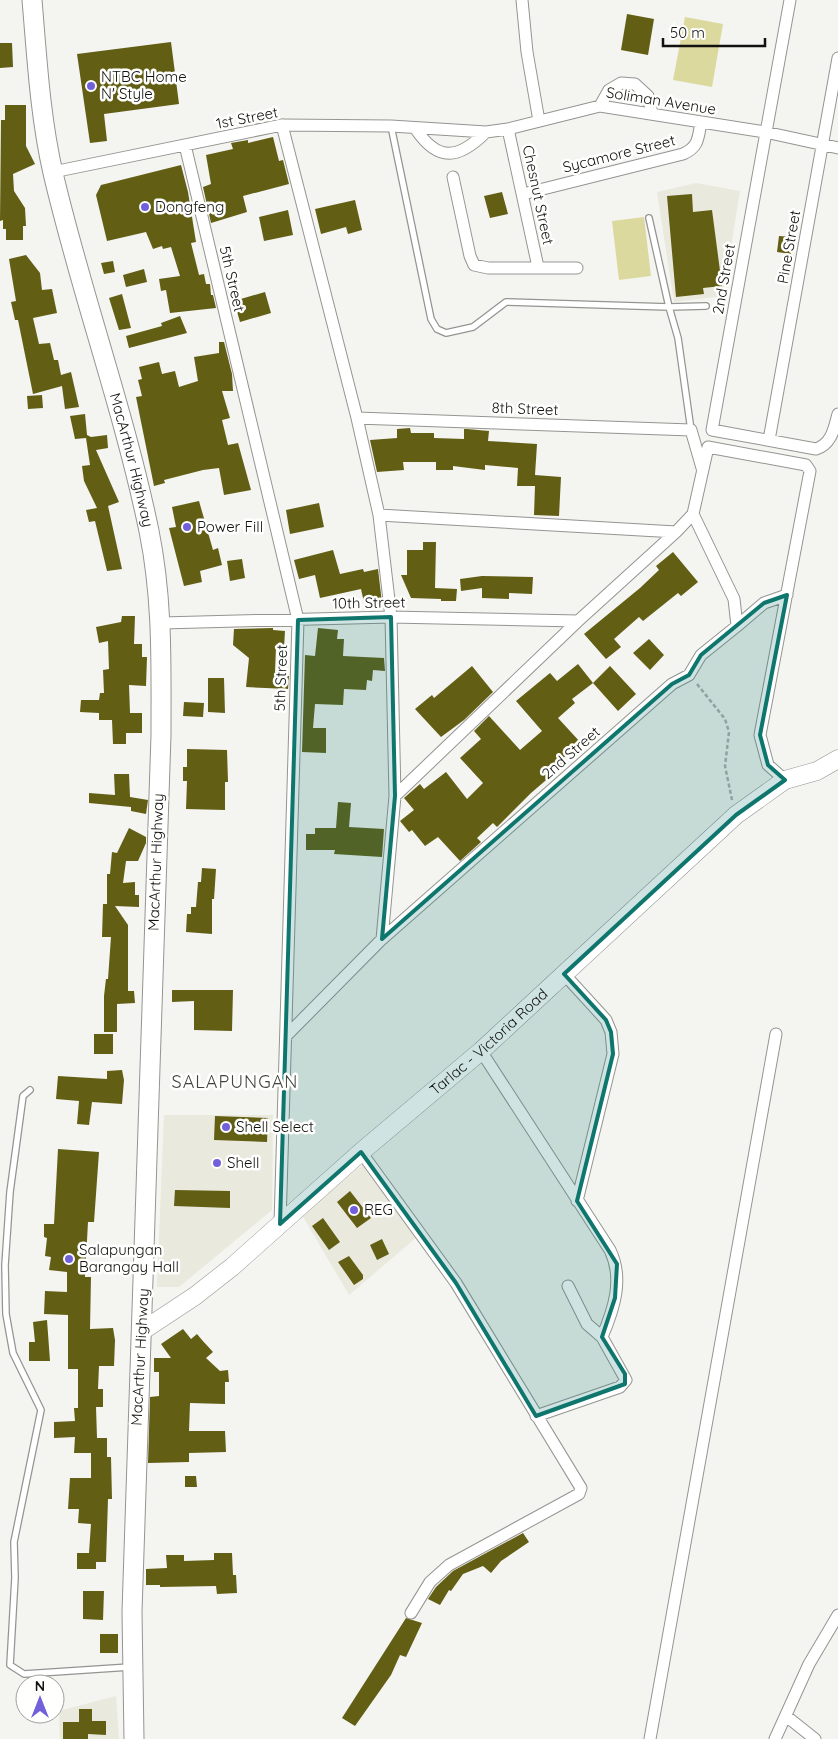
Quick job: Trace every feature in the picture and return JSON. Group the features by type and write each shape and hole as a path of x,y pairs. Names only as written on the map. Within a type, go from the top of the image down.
{"highway":[{"name":"MacArthur Highway","path":"32,0 42,111 53,172 123,426 149,532 162,624 161,735 142,1331 136,1439 132,1612 134,1739"}],"main road":[{"name":"Tarlac - Victoria Road","path":"142,1331 216,1280 361,1152 481,1051 736,815 771,788 785,780 817,771 838,759"}],"street":[{"path":"522,0 527,52 539,121"},
{"name":"2nd Street","path":"769,440 712,430 790,0"},
{"name":"Pine Street","path":"769,440 838,58"},
{"path":"600,106 609,90 621,83 634,84 648,96 652,113"},
{"name":"Soliman Avenue","path":"450,131 486,132 508,129 600,106 766,132 838,148"},
{"name":"Sycamore Street","path":"523,194 683,154 692,150 698,144 701,122"},
{"name":"1st Street","path":"53,172 282,125 391,126 450,131"},
{"path":"282,125 358,418 380,514 391,617 395,796 382,939"},
{"path":"415,128 424,142 434,150 448,153 462,152 486,132"},
{"name":"Chesnut Street","path":"508,129 538,267"},
{"name":"5th Street","path":"185,145 298,620 280,1224"},
{"path":"453,177 470,256 474,265 488,268 577,268"},
{"path":"769,440 816,449 825,446 829,441 838,414"},
{"name":"8th Street","path":"358,418 691,430"},
{"path":"691,430 703,470"},
{"path":"395,796 578,620 676,532 693,514 708,447 806,465 810,471 760,735 768,765 785,780"},
{"path":"380,514 676,532"},
{"path":"693,514 734,599 737,626"},
{"name":"2nd Street","path":"286,1036 382,939 672,684 689,675 701,655 764,603 787,595"},
{"name":"10th Street","path":"162,624 391,617 578,620"},
{"path":"564,974 606,1020 611,1032 613,1054 577,1201"},
{"path":"650,1739 776,1034"},
{"path":"481,1051 610,1250 617,1264 615,1298 602,1337"},
{"path":"361,1152 456,1283 536,1416 578,1479 581,1488 579,1494 449,1565 430,1582 410,1613"},
{"path":"536,1416 625,1384 625,1374 602,1337 587,1324 568,1286"},
{"path":"775,1739 809,1664 838,1616"},
{"path":"786,1716 815,1739"}],"lane":[{"path":"391,126 431,319 437,329 446,333 474,327 506,302 669,307 706,306"},
{"path":"649,218 678,338 691,430"},
{"path":"30,1090 23,1096 10,1192 5,1275 6,1314 13,1353 42,1410 14,1542 15,1578 10,1666 24,1674 133,1667"}],"path":[{"path":"689,675 725,719 728,732 725,766 736,815"}],"highlighted area":[{"path":"787,595 760,735 768,765 785,780 736,815 564,974 606,1020 611,1032 613,1054 577,1201 617,1264 615,1298 602,1337 625,1374 625,1384 536,1416 456,1283 361,1152 280,1224 298,620 391,617 395,796 382,939 672,684 689,675 701,655 764,603"}],"shaded area":[{"path":"685,17 723,24 712,87 673,80"},
{"path":"696,183 740,191 723,296 674,302 657,192"},
{"path":"644,217 651,276 619,280 612,221"},
{"name":"Shell","path":"164,1115 273,1115 272,1210 179,1287 157,1287"},
{"path":"367,1161 417,1237 349,1295 302,1215"},
{"path":"116,1696 119,1739 60,1739 59,1724 65,1724 65,1709"}],"building":[{"path":"627,14 654,19 648,55 621,50"},
{"path":"171,42 179,104 104,114 107,141 90,143 77,54"},
{"path":"0,43 12,43 13,67 0,68"},
{"path":"5,105 26,105 26,146 35,164 13,174 14,191 25,208 26,226 23,226 23,240 6,240 6,229 3,229 3,220 0,221 1,120 5,120"},
{"path":"273,137 279,161 283,160 289,184 243,196 247,212 211,223 203,187 211,184 206,155 233,149 231,143 248,140 248,143"},
{"name":"Dongfeng","path":"181,165 188,192 196,242 191,243 199,275 204,274 206,284 210,284 211,295 213,295 216,308 170,313 166,290 161,291 159,279 180,276 171,247 163,249 162,246 153,249 146,232 107,241 96,195 101,185"},
{"path":"502,192 508,214 490,218 484,196"},
{"path":"692,194 693,212 712,210 722,286 703,288 704,294 676,297 667,196"},
{"path":"355,200 362,230 348,234 346,227 321,234 315,209"},
{"path":"288,210 293,235 264,241 259,217"},
{"path":"779,236 793,237 791,254 777,252"},
{"path":"26,255 40,273 42,290 52,289 57,313 33,318 39,344 50,343 54,360 58,360 61,375 71,372 79,407 65,409 62,386 33,394 18,320 15,320 11,302 16,301 9,259"},
{"path":"113,261 115,272 104,274 101,263"},
{"path":"144,269 147,282 126,287 123,275"},
{"path":"265,292 271,313 240,322 234,301"},
{"path":"122,294 131,328 119,330 109,298"},
{"path":"180,316 187,333 129,348 126,336 162,326 161,323"},
{"path":"219,342 224,342 232,374 233,391 222,391 230,418 222,420 228,445 238,443 251,490 224,495 219,468 164,480 165,483 154,486 136,397 142,396 138,380 142,379 139,367 159,362 162,374 175,371 179,387 198,381 194,357 219,353"},
{"path":"42,395 43,408 28,409 27,396"},
{"path":"85,414 87,435 91,437 107,435 108,448 96,450 119,502 108,506 122,569 107,571 95,521 89,522 86,510 97,508 84,481 82,466 90,465 86,438 75,439 70,416"},
{"path":"410,428 411,433 434,433 434,438 464,439 464,429 467,429 489,431 488,441 537,444 535,475 561,477 559,516 534,515 535,486 517,486 518,468 485,465 485,470 453,466 453,470 436,470 436,462 403,462 404,470 377,472 370,440 397,438 397,429"},
{"path":"199,501 213,550 218,548 222,565 200,571 202,582 184,586 169,528 176,527 172,507"},
{"path":"319,503 324,527 290,534 286,510"},
{"path":"423,542 436,542 435,588 457,589 456,601 411,598 401,575 407,575 407,550 423,550"},
{"path":"333,550 340,574 363,569 364,572 378,569 382,603 365,607 361,589 320,598 315,575 299,579 294,560"},
{"path":"673,552 698,582 681,596 678,593 643,621 639,617 614,639 621,647 606,659 584,634 640,588 659,570 656,566"},
{"path":"242,559 245,578 230,581 227,561"},
{"path":"482,576 533,577 532,594 509,593 509,599 482,598 482,588 461,591 460,579"},
{"path":"122,616 135,616 134,644 142,644 142,657 147,657 146,686 129,685 130,713 142,713 142,733 126,733 126,744 113,744 112,720 99,720 99,713 80,712 81,700 99,700 100,693 104,693 103,670 109,669 108,641 99,643 96,627 121,622"},
{"path":"273,628 273,630 285,631 284,648 276,647 275,672 279,672 279,675 289,676 288,689 246,687 249,658 233,645 234,629"},
{"path":"318,628 338,630 337,639 344,639 343,656 384,658 385,671 373,670 372,681 367,680 366,690 344,689 343,705 315,704 313,728 326,728 326,753 302,752 305,655 315,656"},
{"path":"649,639 664,655 650,670 633,653"},
{"path":"578,664 593,683 572,699 575,703 558,718 581,743 562,759 566,763 531,793 497,827 493,823 477,838 481,842 460,861 438,837 425,846 412,830 409,832 400,821 414,810 404,798 420,784 424,789 446,772 467,799 483,783 460,758 481,739 474,731 489,716 520,750 542,731 516,701 550,673 557,681"},
{"path":"472,666 493,692 464,720 441,737 415,709 432,695 434,698"},
{"path":"610,666 636,694 618,711 593,683"},
{"path":"208,678 224,678 225,713 208,712"},
{"path":"184,702 204,703 203,717 183,716"},
{"path":"187,749 227,750 228,782 225,782 225,810 186,809 187,781 183,781 183,767 187,767"},
{"path":"114,774 129,774 130,797 148,800 146,814 131,811 131,807 89,803 89,793 115,795"},
{"path":"338,802 351,803 349,827 384,829 382,857 334,854 335,850 306,850 306,834 315,834 315,828 336,828"},
{"path":"129,828 146,837 146,843 138,861 126,861 123,883 135,882 135,895 139,895 139,907 115,906 128,925 128,991 134,991 135,1003 117,1004 117,1032 104,1032 104,996 106,979 108,979 111,937 102,937 103,904 107,904 107,874 110,874 112,852 117,853"},
{"path":"202,868 216,869 214,899 212,899 212,934 186,932 187,914 191,914 191,907 196,907 198,882 201,882"},
{"path":"172,990 233,990 232,1031 194,1030 194,1001 172,1002"},
{"path":"94,1034 113,1034 113,1054 94,1054"},
{"path":"122,1070 124,1080 122,1104 92,1102 89,1125 77,1124 79,1101 56,1099 58,1076 107,1079 107,1071"},
{"path":"215,1116 268,1118 267,1142 214,1140"},
{"path":"58,1149 99,1152 94,1222 88,1222 85,1277 91,1277 90,1329 113,1328 115,1340 114,1366 99,1366 98,1389 103,1389 103,1407 96,1407 97,1438 107,1438 107,1457 111,1457 112,1499 108,1499 106,1562 96,1562 96,1569 77,1569 77,1553 89,1553 91,1524 78,1523 79,1509 68,1509 70,1478 91,1478 91,1453 74,1453 75,1437 54,1438 54,1422 75,1421 74,1408 78,1408 78,1369 68,1369 68,1315 44,1314 45,1291 67,1292 67,1272 49,1270 51,1257 45,1256 47,1238 44,1237 44,1224 54,1224"},
{"path":"175,1190 230,1191 230,1208 174,1206"},
{"name":"REG","path":"350,1191 371,1218 357,1228 337,1202"},
{"path":"323,1218 340,1242 329,1250 312,1226"},
{"path":"382,1239 389,1254 377,1260 370,1245"},
{"path":"349,1256 363,1275 363,1279 354,1285 338,1262"},
{"path":"47,1320 50,1361 29,1361 29,1342 35,1342 33,1322"},
{"path":"183,1329 191,1339 197,1334 213,1352 206,1358 220,1371 228,1370 229,1382 225,1382 225,1404 190,1403 189,1431 225,1431 226,1452 189,1453 189,1462 148,1463 150,1397 159,1396 159,1372 154,1372 154,1358 171,1358 161,1344"},
{"path":"185,1476 196,1476 197,1487 185,1487"},
{"path":"523,1533 529,1542 501,1561 491,1573 483,1566 463,1574 451,1591 449,1590 440,1605 428,1599 436,1587 453,1571"},
{"path":"214,1553 232,1553 233,1575 236,1575 237,1593 217,1594 216,1586 160,1587 160,1585 146,1585 146,1569 167,1568 166,1555 184,1555 184,1561 214,1560"},
{"path":"83,1591 104,1591 103,1620 83,1619"},
{"path":"406,1618 422,1623 406,1657 400,1655 391,1675 355,1726 342,1718"},
{"path":"100,1634 118,1634 118,1653 100,1653"},
{"path":"79,1709 92,1709 92,1721 106,1721 106,1735 88,1734 88,1739 63,1739 63,1724 65,1722 79,1722"}],"place":[{"name":"NTBC Home N' Style","path":"91,86"},
{"name":"Dongfeng","path":"145,207"},
{"name":"Power Fill","path":"187,527"},
{"name":"Shell Select","path":"226,1127"},
{"name":"Shell","path":"217,1163"},
{"name":"REG","path":"354,1210"},
{"name":"Salapungan Barangay Hall","path":"69,1259"}],"district":[{"name":"SALAPUNGAN","path":"235,1082"}]}
